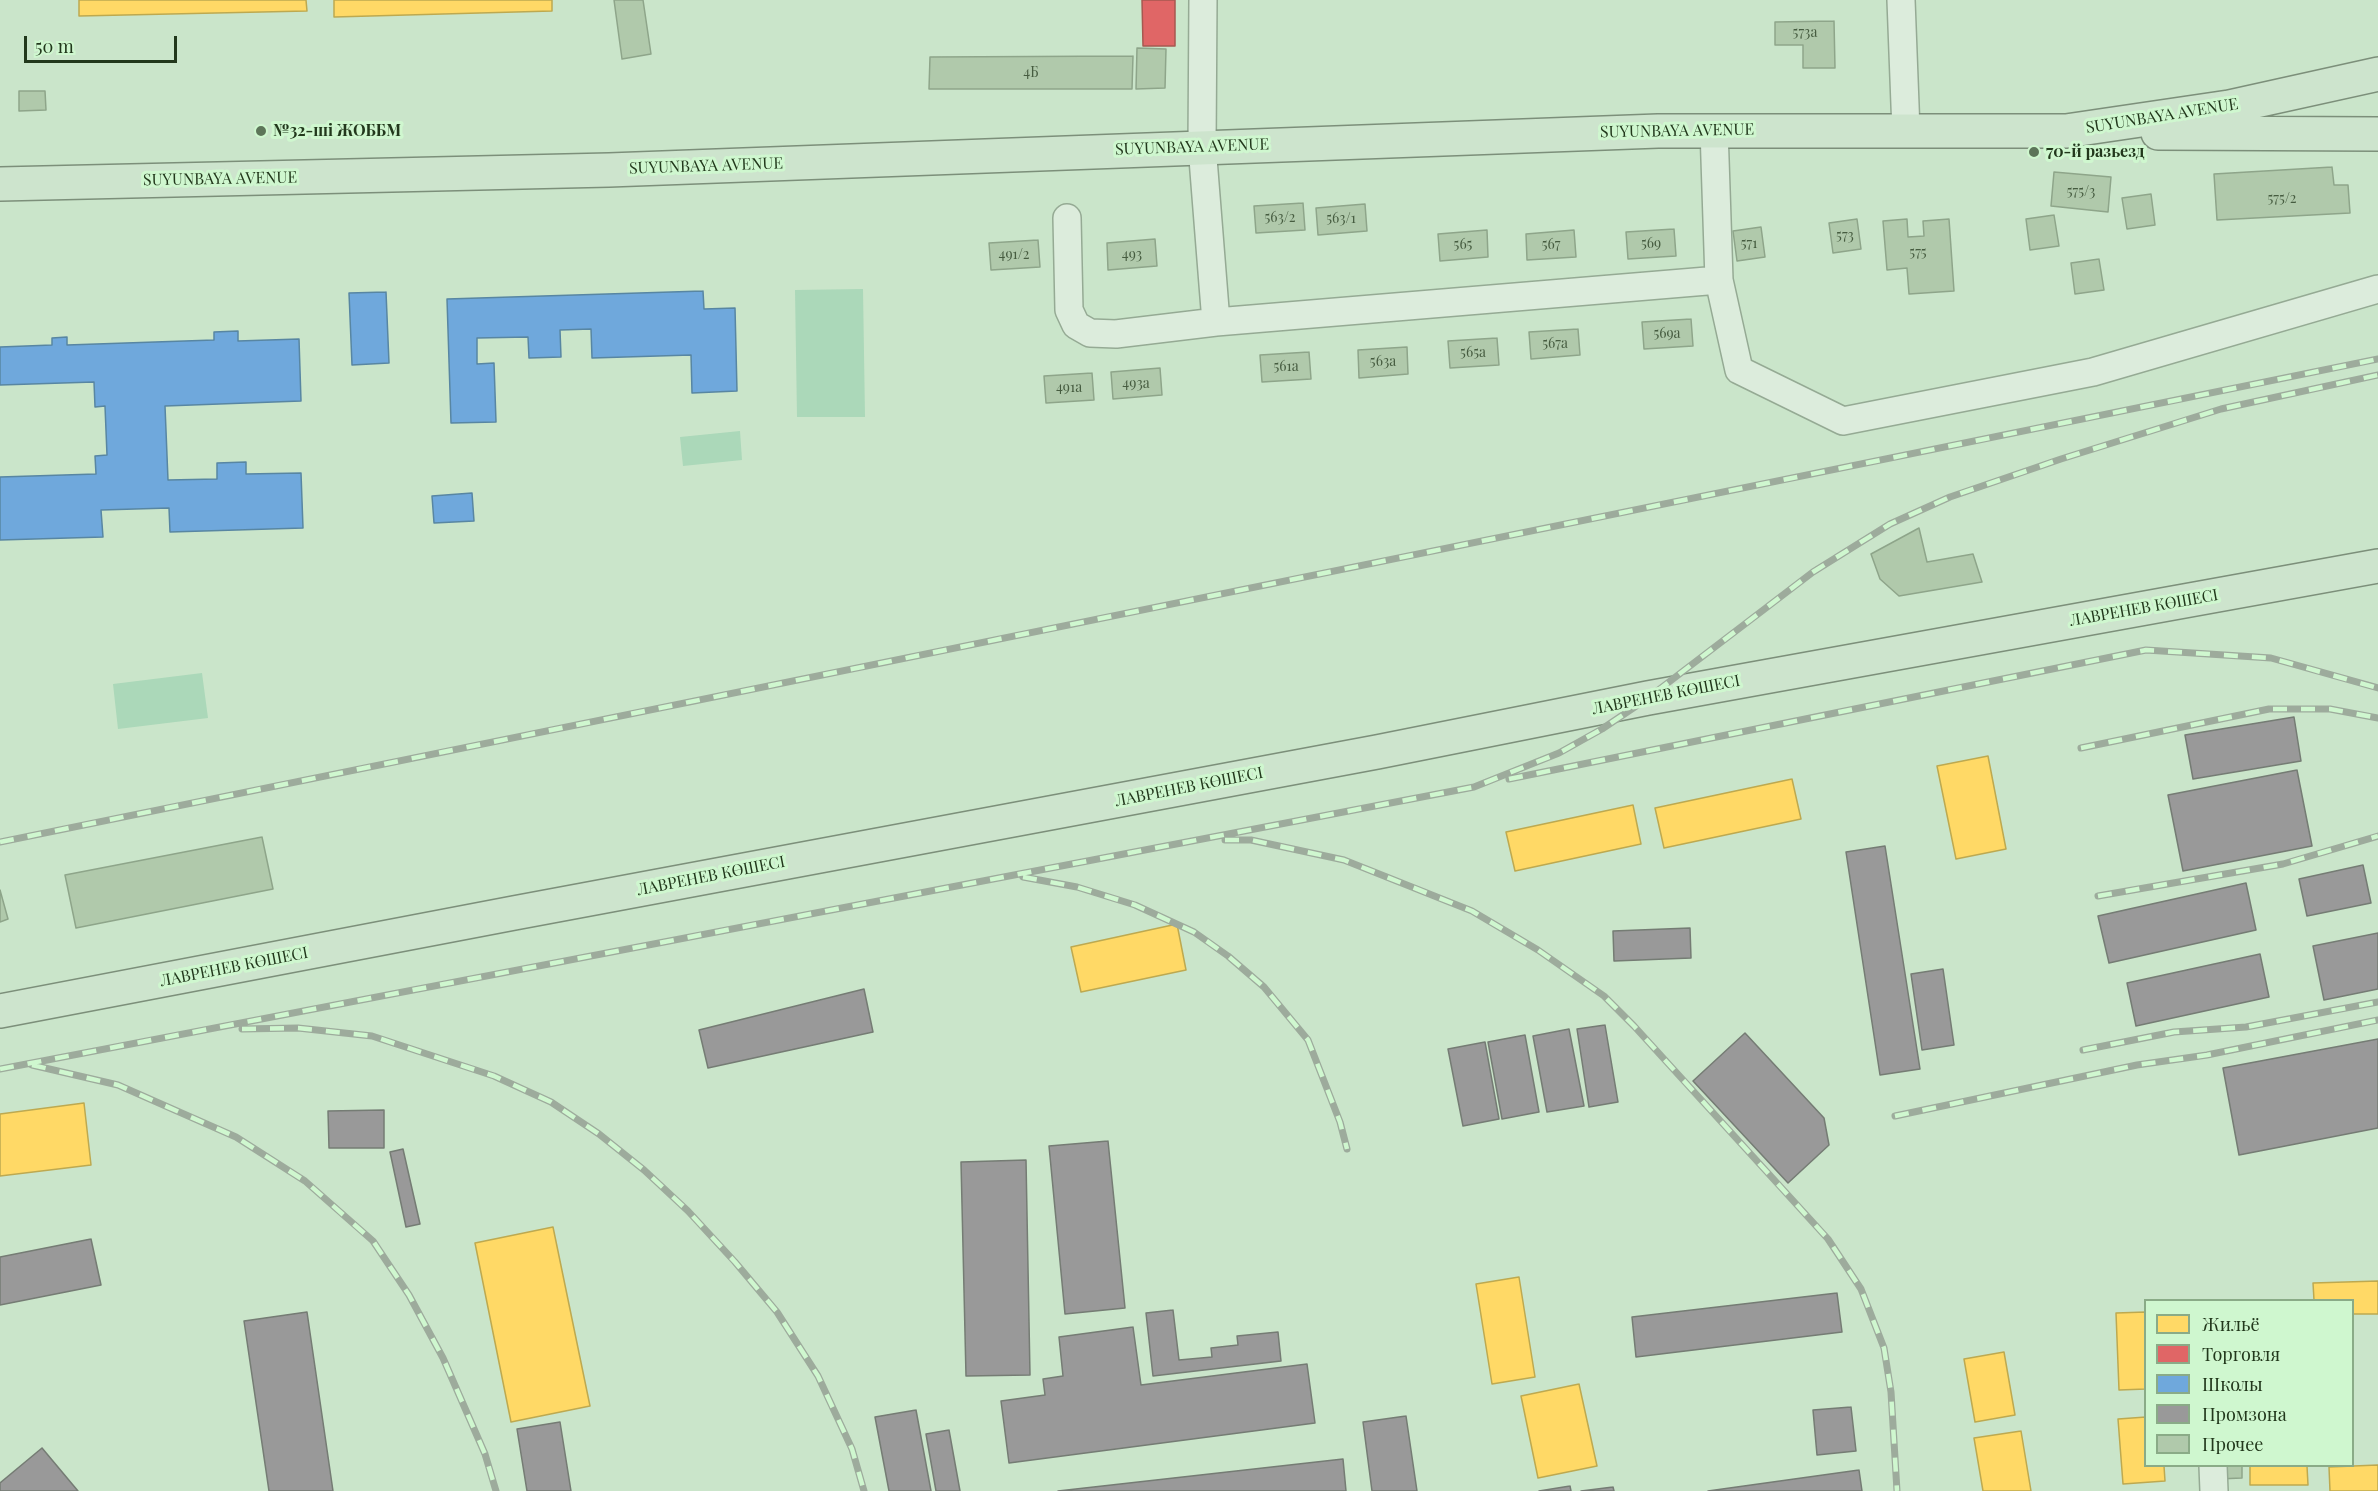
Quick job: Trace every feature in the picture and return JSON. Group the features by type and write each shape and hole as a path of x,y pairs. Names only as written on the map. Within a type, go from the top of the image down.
{"main road":[{"name":"SUYUNBAYA AVENUE","path":"0,184 609,170 1202,146 1714,129 2066,131 2229,107 2378,74"},
{"path":"2066,131 2378,134"},
{"path":"2346,571 2378,556"},
{"name":"ЛАВРЕНЕВ КӨШЕСІ","path":"0,1011 525,910 1365,754 1648,698 2378,566"}],"street":[{"path":"1203,0 1202,146 1216,322"},
{"path":"1901,0 1906,131"},
{"path":"1714,129 1719,280 1739,370 1843,421 2093,372 2378,289"},
{"path":"1067,218 1070,310 1076,325 1090,333 1116,334 1216,322 1719,280"},
{"path":"2213,1467 2214,1491"}],"green space":[{"path":"863,289 865,417 797,417 795,290"},
{"path":"740,431 742,460 683,466 680,437"},
{"path":"202,673 208,718 118,729 113,684"}],"building: Жильё":[{"path":"79,0 306,0 307,11 79,16"},
{"path":"334,0 552,0 552,11 334,17"},
{"path":"1988,756 2006,849 1956,859 1937,766"},
{"path":"1792,779 1801,819 1664,848 1655,808"},
{"path":"1633,805 1641,844 1515,871 1506,832"},
{"path":"1177,924 1186,970 1081,992 1071,947"},
{"path":"84,1103 91,1165 0,1176 0,1114"},
{"path":"553,1227 590,1406 511,1422 475,1243"},
{"path":"1519,1277 1535,1377 1492,1384 1476,1284"},
{"path":"2378,1281 2378,1314 2354,1314 2354,1299 2314,1299 2313,1283"},
{"path":"2144,1312 2144,1389 2119,1390 2116,1313"},
{"path":"2004,1352 2015,1415 1975,1422 1964,1359"},
{"path":"1579,1384 1597,1466 1538,1478 1521,1396"},
{"path":"2144,1417 2144,1467 2164,1467 2165,1481 2123,1484 2118,1419"},
{"path":"2021,1431 2031,1491 1983,1491 1974,1438"},
{"path":"2378,1465 2378,1491 2330,1491 2329,1467"},
{"path":"2250,1467 2307,1467 2308,1485 2250,1485"}],"building: Торговля":[{"path":"1142,0 1175,0 1175,46 1143,46"}],"building: Школы":[{"path":"703,291 704,309 735,308 737,391 692,393 691,355 592,358 591,329 560,330 561,357 529,358 528,337 477,338 477,364 494,363 496,422 451,423 447,299"},
{"path":"386,292 389,363 352,365 349,293"},
{"path":"238,331 238,341 299,339 301,401 165,406 168,480 217,479 217,463 246,462 246,474 301,473 303,528 170,532 169,508 101,510 103,537 0,540 0,477 96,474 95,456 107,455 105,406 95,407 94,382 0,385 0,347 52,345 52,338 67,337 67,345 214,340 214,332"},
{"path":"472,493 474,521 434,523 432,496"}],"building: Промзона":[{"path":"2294,717 2301,761 2193,779 2185,735"},
{"path":"2297,770 2312,846 2183,871 2168,795"},
{"path":"1885,846 1920,1069 1880,1075 1846,852"},
{"path":"2363,865 2371,903 2307,916 2299,879"},
{"path":"2246,883 2256,930 2109,963 2098,916"},
{"path":"1690,928 1691,958 1614,961 1613,931"},
{"path":"2378,933 2378,989 2324,1000 2313,946"},
{"path":"2260,954 2269,997 2136,1026 2127,983"},
{"path":"1943,969 1954,1045 1922,1050 1911,974"},
{"path":"864,989 873,1032 708,1068 699,1030"},
{"path":"1605,1025 1618,1102 1589,1107 1577,1029"},
{"path":"1569,1029 1584,1106 1547,1112 1533,1036"},
{"path":"1745,1033 1824,1118 1829,1145 1788,1183 1693,1081"},
{"path":"1525,1035 1539,1112 1502,1119 1488,1042"},
{"path":"2378,1039 2378,1128 2239,1155 2223,1068"},
{"path":"1485,1042 1499,1119 1463,1126 1448,1049"},
{"path":"384,1110 384,1148 329,1148 328,1111"},
{"path":"1108,1141 1125,1308 1065,1314 1049,1146"},
{"path":"403,1149 420,1224 406,1227 390,1152"},
{"path":"1026,1160 1030,1375 966,1376 961,1162"},
{"path":"91,1239 101,1285 0,1305 0,1257"},
{"path":"1837,1293 1842,1332 1636,1357 1632,1317"},
{"path":"1173,1310 1179,1360 1212,1357 1211,1348 1238,1345 1237,1336 1278,1332 1281,1361 1153,1376 1146,1313"},
{"path":"307,1312 333,1491 269,1491 244,1321"},
{"path":"1133,1327 1141,1385 1307,1364 1315,1423 1009,1463 1001,1401 1045,1395 1043,1379 1063,1376 1059,1337"},
{"path":"1851,1407 1856,1451 1817,1455 1813,1410"},
{"path":"916,1410 931,1491 889,1491 875,1417"},
{"path":"1406,1416 1417,1491 1372,1491 1363,1422"},
{"path":"560,1422 571,1491 527,1491 517,1429"},
{"path":"949,1430 960,1491 936,1491 926,1434"},
{"path":"42,1448 78,1491 0,1491 0,1483"},
{"path":"1343,1459 1346,1491 1058,1491"},
{"path":"1859,1470 1862,1491 1708,1491"},
{"path":"1570,1486 1571,1491 1539,1491"},
{"path":"1613,1487 1614,1491 1581,1491"}],"building: Прочее":[{"path":"614,0 643,0 651,54 622,59"},
{"path":"1834,21 1835,68 1803,68 1803,45 1775,45 1775,22"},
{"path":"1137,48 1166,49 1165,88 1136,89"},
{"path":"1133,56 1132,89 929,89 930,57"},
{"path":"19,91 45,91 46,110 19,111"},
{"path":"2332,167 2334,185 2348,185 2350,213 2217,220 2214,174"},
{"path":"2054,172 2111,177 2108,212 2051,206"},
{"path":"2151,194 2155,225 2127,229 2122,198"},
{"path":"1303,203 1305,230 1256,233 1254,206"},
{"path":"1365,204 1367,231 1318,235 1316,208"},
{"path":"2054,215 2059,246 2030,250 2026,219"},
{"path":"1857,219 1861,249 1833,253 1829,223"},
{"path":"1907,219 1908,237 1924,236 1923,221 1949,219 1954,291 1909,294 1907,268 1887,270 1883,221"},
{"path":"1761,227 1765,257 1737,261 1733,231"},
{"path":"1674,229 1676,256 1628,259 1626,232"},
{"path":"1487,230 1488,257 1440,261 1438,234"},
{"path":"1574,230 1576,257 1527,260 1526,234"},
{"path":"1155,239 1157,266 1108,270 1107,243"},
{"path":"1038,240 1040,267 991,270 989,243"},
{"path":"2099,259 2104,290 2075,294 2071,263"},
{"path":"1691,319 1693,346 1644,349 1642,322"},
{"path":"1578,329 1580,355 1531,359 1529,332"},
{"path":"1497,338 1499,365 1450,368 1448,341"},
{"path":"1407,347 1408,374 1359,378 1358,350"},
{"path":"1309,352 1311,379 1262,382 1260,355"},
{"path":"1160,368 1162,395 1113,399 1111,372"},
{"path":"1092,373 1094,400 1046,403 1044,376"},
{"path":"1919,528 1927,562 1973,554 1982,582 1899,596 1880,579 1871,554"},
{"path":"262,837 273,889 76,928 65,875"},
{"path":"0,890 8,919 0,922"},
{"path":"2217,1467 2242,1467 2242,1478 2218,1479"}],"railway":[{"path":"0,842 2378,359"},
{"path":"0,1069 1474,787 1559,753 1602,729 1648,698 1813,572 1890,524 1950,497 2061,459 2221,409 2378,375"},
{"path":"1509,779 2146,650 2271,658 2378,688"},
{"path":"2081,748 2269,709 2330,709 2378,718"},
{"path":"2098,896 2283,864 2378,836"},
{"path":"1225,840 1251,840 1344,860 1472,911 1538,950 1604,996 1828,1239 1861,1289 1884,1348 1891,1392 1897,1491"},
{"path":"1023,877 1077,887 1135,905 1194,932 1228,956 1264,987 1308,1040 1340,1122 1347,1149"},
{"path":"2083,1050 2174,1032 2246,1027 2378,1002"},
{"path":"1895,1116 2137,1065 2207,1055 2378,1020"},
{"path":"242,1029 298,1028 372,1036 494,1076 551,1102 599,1134 644,1170 688,1211 777,1312 818,1376 852,1449 864,1491"},
{"path":"32,1065 118,1085 236,1137 305,1181 373,1241 409,1295 443,1358 485,1454 496,1491"}],"place":[{"name":"№32-ші ЖОББМ","path":"261,131"},
{"name":"70-й разьезд","path":"2034,152"}]}
